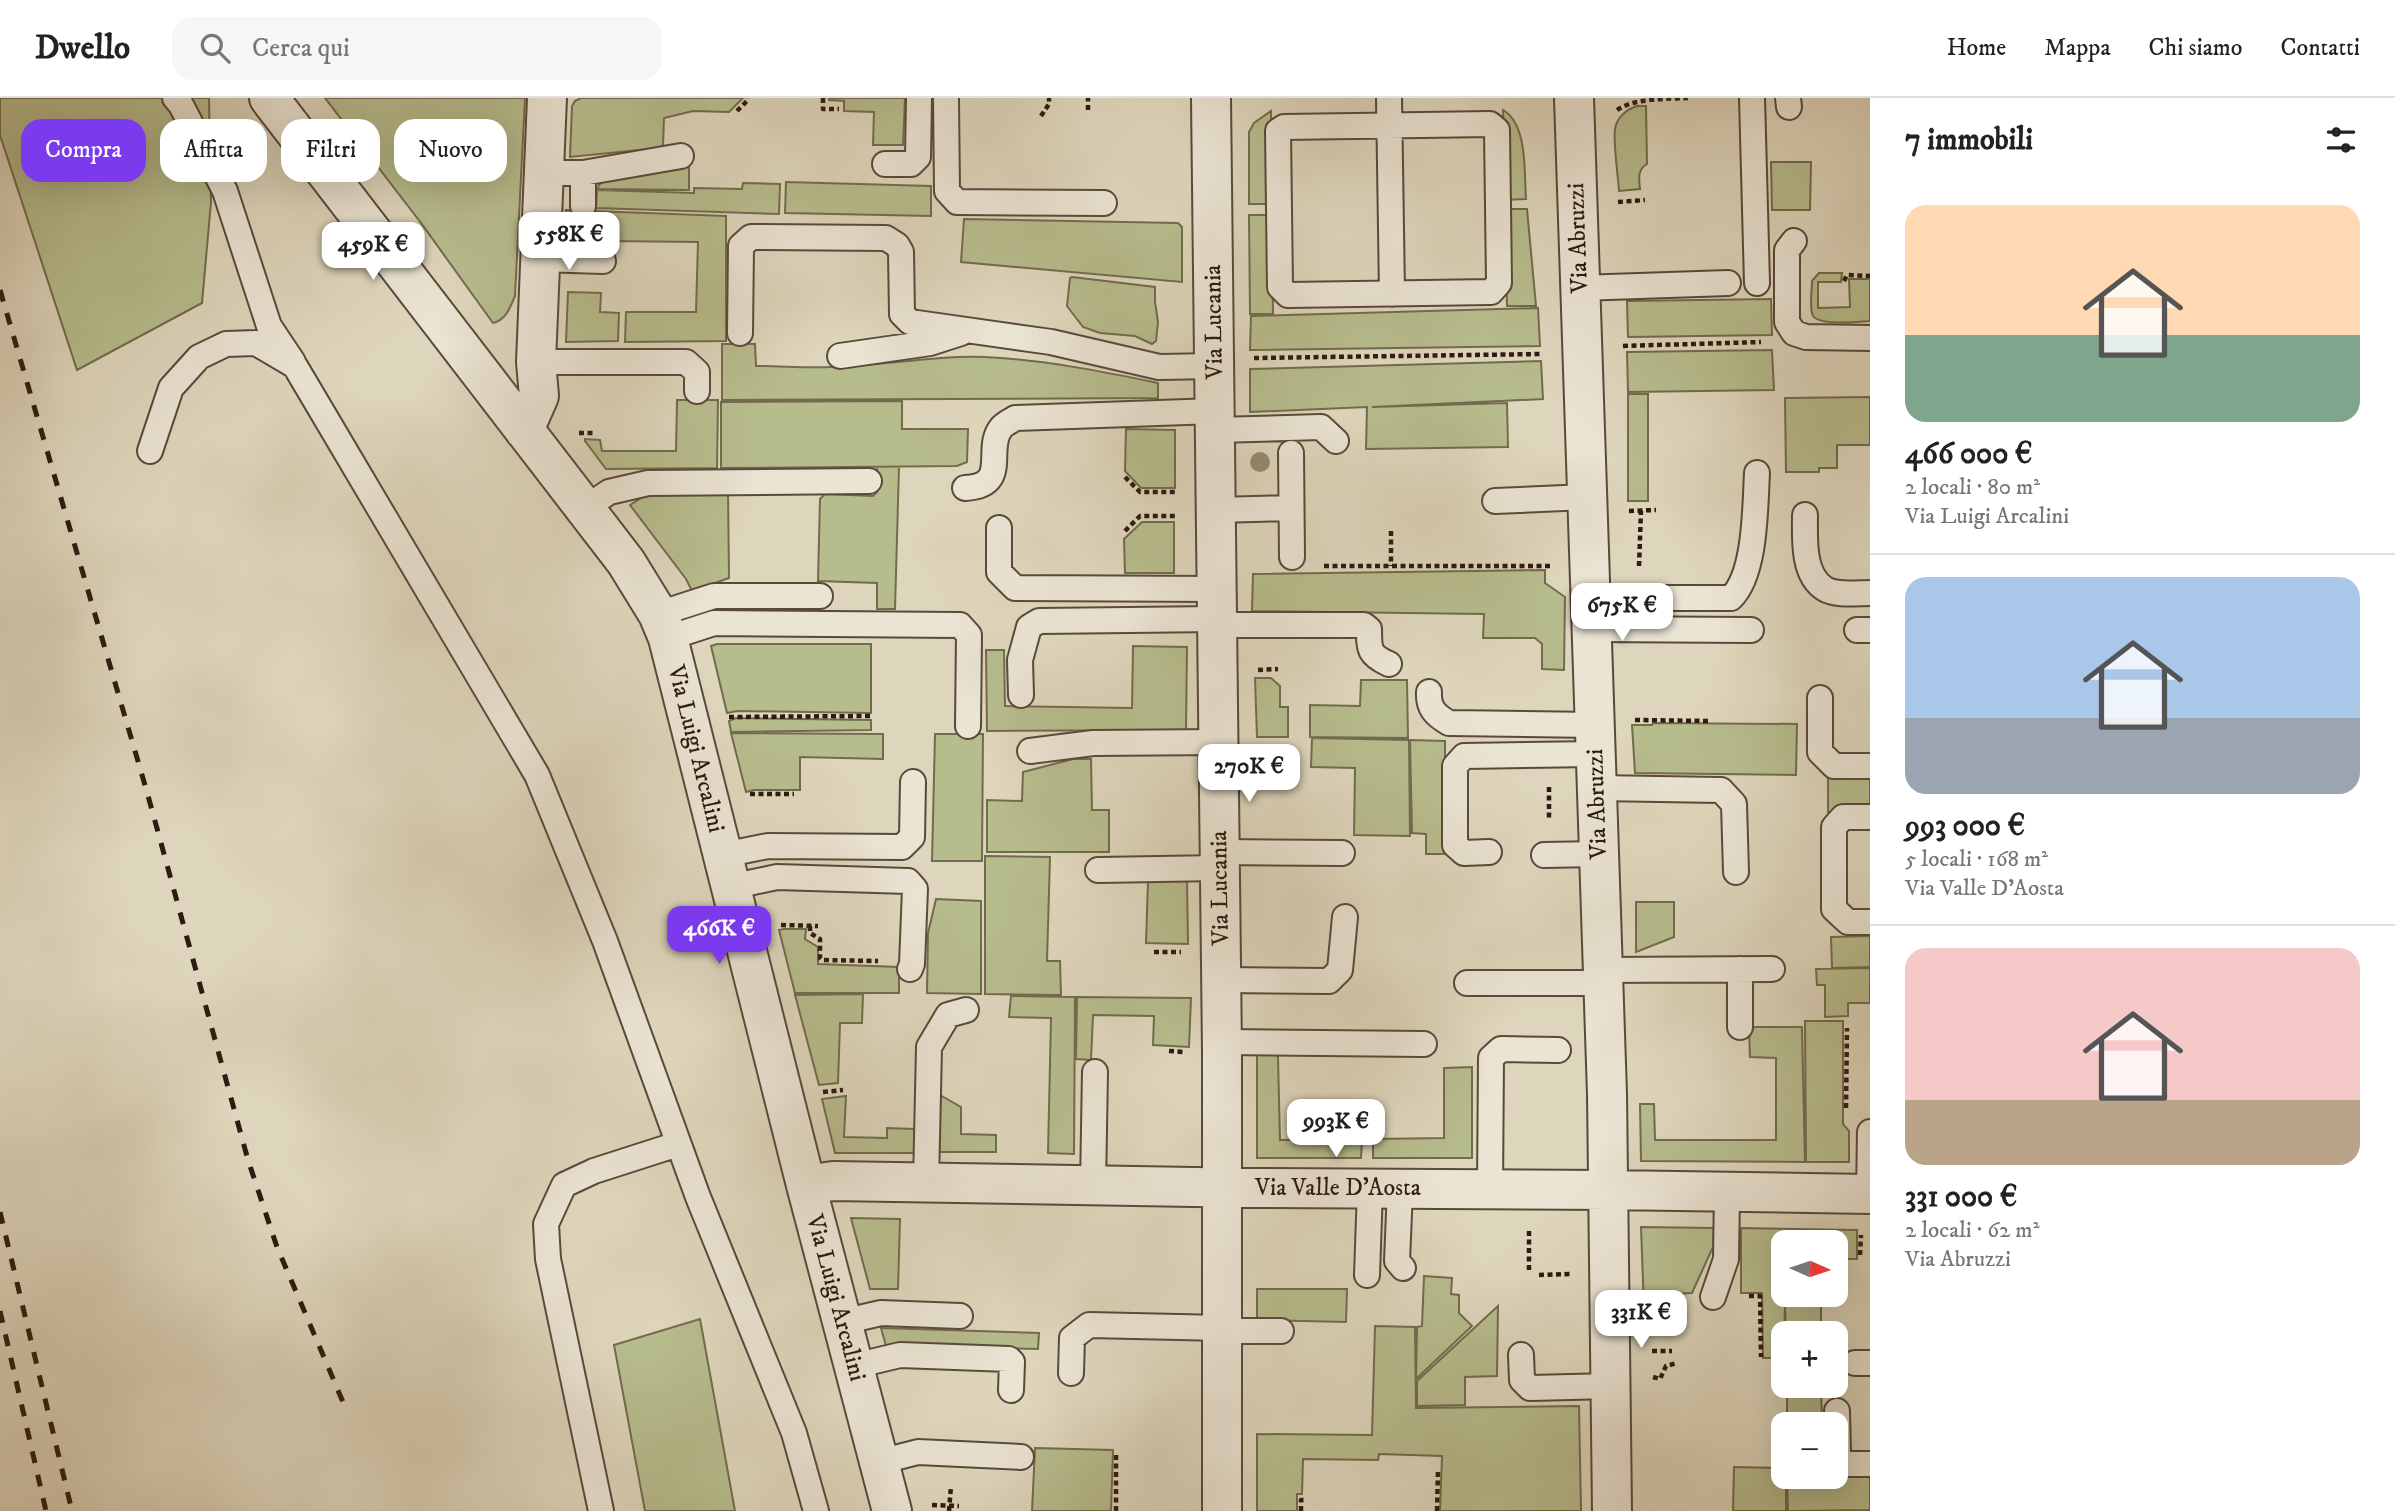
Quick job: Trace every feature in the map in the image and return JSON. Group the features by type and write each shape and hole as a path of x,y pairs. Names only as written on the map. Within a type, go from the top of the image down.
{"street":[{"name":"Via Luigi Arcalini","path":"269,98 625,562 663,626 892,1511"},
{"path":"524,430 539,396 536,362 547,98"},
{"name":"Via Lucania","path":"1211,98 1222,1042 1222,1511"},
{"name":"Via Abruzzi","path":"1574,98 1609,1189 1612,1511"},
{"name":"Via Valle D'Aosta","path":"806,1185 833,1181 1223,1188 1609,1189 1870,1194"}],"lane":[{"path":"175,98 225,191 269,326 537,775 605,941 698,1197 794,1433 816,1511"},
{"path":"884,164 911,164 918,157 919,98"},
{"path":"946,98 947,191 957,202 1104,202"},
{"path":"1389,98 1392,293"},
{"path":"1752,98 1757,283"},
{"path":"1486,123 1497,130 1499,284 1491,292 1392,293 1288,295 1280,287 1278,131 1284,127 1486,123"},
{"path":"544,173 583,173 681,156"},
{"path":"583,173 583,206"},
{"path":"740,333 741,246 751,237 886,238 897,245 901,252 902,314 910,322 1051,342 1159,367 1214,363"},
{"path":"1794,241 1787,250 1787,322 1794,333 1806,337 1870,338"},
{"path":"540,259 603,261"},
{"path":"1580,288 1728,283"},
{"path":"840,356 930,343 968,331"},
{"path":"150,451 171,388 198,357 226,344 256,343 295,366"},
{"path":"536,362 686,362 697,372 696,391"},
{"path":"965,488 976,487 989,479 996,467 995,440 1002,426 1015,418 1215,421 1321,427 1336,441"},
{"path":"1291,453 1291,508 1303,562"},
{"path":"1590,598 1731,598 1739,590 1754,535 1757,473"},
{"path":"584,509 609,492 648,483 869,481"},
{"path":"1495,501 1587,498"},
{"path":"1216,506 1291,508"},
{"path":"1805,515 1805,544 1809,566 1816,581 1825,589 1838,593 1870,593"},
{"path":"999,528 999,572 1015,588 1364,625 1369,629 1369,647 1376,658 1389,664"},
{"path":"663,626 714,596 820,596"},
{"path":"1590,598 1751,631"},
{"path":"1021,695 1020,660 1029,627 1039,621 1217,611"},
{"path":"663,626 714,623 960,625 969,635 968,726"},
{"path":"1429,691 1429,703 1436,716 1449,723 1596,747 1721,790 1734,804 1736,872"},
{"path":"1820,698 1820,752 1834,766 1870,766"},
{"path":"1030,751 1093,743 1219,742"},
{"path":"1489,852 1464,853 1455,845 1455,766 1464,756 1549,755 1596,747"},
{"path":"727,871 768,846 902,847 912,837 913,782"},
{"path":"1870,817 1843,817 1833,827 1834,909 1848,922 1870,922"},
{"path":"1098,870 1342,853"},
{"path":"1547,855 1599,854"},
{"path":"727,871 777,877 908,881 915,889 911,965"},
{"path":"1221,979 1329,981 1340,970 1346,917"},
{"path":"1740,969 1740,1027"},
{"path":"1467,983 1740,969 1772,970"},
{"path":"926,1183 929,1047 948,1015 966,1010"},
{"path":"1222,1042 1424,1044"},
{"path":"1490,1189 1491,1058 1501,1049 1558,1050"},
{"path":"1093,1186 1095,1072"},
{"path":"1870,1132 1870,1194"},
{"path":"601,1511 548,1259 546,1224 564,1185 594,1171 678,1144"},
{"path":"1385,1189 1397,1261 1403,1268"},
{"path":"1367,1275 1385,1189"},
{"path":"1713,1297 1726,1259 1727,1192"},
{"path":"842,1322 881,1313 960,1316"},
{"path":"1071,1373 1072,1338 1089,1325 1281,1331"},
{"path":"854,1366 900,1355 1009,1359 1012,1362 1011,1390"},
{"path":"1521,1355 1522,1380 1530,1388 1612,1386"},
{"path":"1837,1411 1838,1457 1846,1464 1870,1464"},
{"path":"879,1462 918,1452 1021,1457"}],"path":[{"path":"737,111 747,98"},
{"path":"823,98 823,109 839,109"},
{"path":"1041,116 1049,104 1049,98"},
{"path":"1088,98 1088,110"},
{"path":"1612,116 1620,107 1638,100 1688,98"},
{"path":"1844,281 1847,275 1870,276"},
{"path":"1619,287 1621,346 1781,341 1794,333"},
{"path":"1214,363 1583,354"},
{"path":"1125,477 1140,492 1216,506"},
{"path":"1125,531 1140,516 1216,506"},
{"path":"1637,598 1641,511"},
{"path":"1391,531 1391,566"},
{"path":"1303,562 1391,566 1590,598"},
{"path":"690,726 735,715 871,716"},
{"path":"1596,747 1711,721"},
{"path":"1547,855 1549,755"},
{"path":"810,926 810,933 820,939 822,960 911,965"},
{"path":"1651,1351 1672,1351"},
{"path":"1652,1374 1654,1379 1660,1379 1666,1366 1677,1363"},
{"path":"1116,1455 1116,1511"},
{"path":"1437,1511 1438,1470"},
{"path":"1301,1511 1301,1500 1306,1500"}],"green space":[{"path":"0,98 209,98 209,119 160,119 160,182 211,182 202,303 77,370 0,135"},
{"path":"325,98 525,98 515,296 501,319 493,323 380,170 380,119 341,119"},
{"path":"581,98 743,98 729,112 693,111 664,118 663,145 659,148 570,157 572,106"},
{"path":"829,98 905,98 903,145 873,145 874,112 844,111 844,101"},
{"path":"1637,106 1646,106 1647,164 1640,172 1640,189 1619,191 1615,129 1623,114"},
{"path":"1503,110 1517,126 1521,137 1526,199 1505,200"},
{"path":"1271,111 1272,204 1249,204 1249,132 1254,123"},
{"path":"1771,162 1811,162 1810,210 1772,210"},
{"path":"689,164 689,190 597,189 601,182"},
{"path":"786,182 931,186 931,216 785,213"},
{"path":"743,183 780,184 779,214 596,208 597,190 694,193 694,188 742,189"},
{"path":"1505,209 1527,209 1536,306 1507,306"},
{"path":"566,210 726,216 726,341 625,342 626,312 696,312 698,242 609,241 608,253 570,251 565,246"},
{"path":"1249,215 1272,215 1273,314 1250,314"},
{"path":"964,219 1178,223 1182,227 1182,282 961,262"},
{"path":"1819,273 1842,273 1841,282 1818,282 1818,308 1850,307 1849,279 1870,279 1870,321 1831,322 1813,316 1812,281"},
{"path":"1072,277 1155,287 1158,322 1156,341 1152,344 1135,336 1100,333 1083,327 1067,306"},
{"path":"568,292 601,293 600,312 619,313 618,341 566,342"},
{"path":"1771,299 1772,335 1628,337 1627,301"},
{"path":"1538,308 1540,346 1250,350 1251,316"},
{"path":"722,344 755,344 756,366 850,366 966,357 1028,361 1094,370 1158,383 1158,398 722,400"},
{"path":"1772,350 1774,390 1628,392 1627,352"},
{"path":"1541,361 1543,399 1372,407 1507,403 1508,447 1366,449 1367,407 1250,412 1250,369"},
{"path":"1628,394 1648,394 1648,501 1628,501"},
{"path":"1870,397 1870,445 1837,445 1837,468 1819,468 1819,472 1786,472 1785,398"},
{"path":"677,400 718,400 717,468 606,469 585,441 600,440 602,451 676,451"},
{"path":"902,401 902,429 968,429 967,462 957,466 721,468 721,402"},
{"path":"1126,429 1175,430 1175,488 1141,488 1125,471"},
{"path":"877,467 899,467 895,609 877,609 877,583 818,581 820,499 825,494 873,496 877,492"},
{"path":"728,490 729,578 692,591 686,579 630,505 641,498 641,494"},
{"path":"1142,522 1174,522 1174,573 1125,573 1124,539"},
{"path":"1545,570 1545,583 1565,597 1564,670 1542,669 1542,644 1535,638 1483,638 1484,614 1252,611 1253,574"},
{"path":"871,644 871,713 727,713 711,646"},
{"path":"1133,646 1187,647 1186,730 987,731 986,650 1004,650 1005,706 1132,708"},
{"path":"1255,678 1271,678 1280,686 1280,707 1288,707 1288,737 1257,737"},
{"path":"1361,680 1407,680 1408,738 1310,737 1310,705 1360,706"},
{"path":"736,718 871,720 871,730 731,732 729,721"},
{"path":"1797,724 1796,775 1635,773 1632,725"},
{"path":"731,733 883,734 883,759 800,757 800,790 746,792"},
{"path":"935,734 983,734 982,861 932,861"},
{"path":"1312,738 1409,740 1410,836 1354,835 1355,768 1311,767"},
{"path":"1410,740 1445,741 1445,854 1426,854 1426,834 1412,833"},
{"path":"1073,759 1091,759 1092,810 1109,810 1109,852 987,852 987,800 1022,801 1023,772"},
{"path":"1870,776 1870,811 1828,812 1828,777"},
{"path":"985,856 1050,857 1047,961 1060,961 1061,995 985,994"},
{"path":"1187,880 1188,944 1146,943 1148,881"},
{"path":"936,899 981,901 981,994 927,993 928,933"},
{"path":"1636,902 1674,902 1674,937 1636,952"},
{"path":"806,929 805,939 818,947 818,964 899,967 899,993 795,993 779,930"},
{"path":"1870,936 1870,967 1832,968 1831,937"},
{"path":"1870,968 1870,1003 1848,1003 1848,1016 1825,1017 1825,985 1817,985 1816,969"},
{"path":"863,994 862,1023 840,1023 838,1083 819,1085 795,995"},
{"path":"1011,996 1075,997 1074,1154 1048,1153 1051,1018 1009,1017"},
{"path":"1077,997 1191,998 1189,1047 1153,1045 1154,1016 1093,1015 1091,1060 1076,1059"},
{"path":"1805,1021 1843,1021 1843,1124 1849,1131 1849,1162 1806,1162"},
{"path":"1755,1027 1802,1027 1805,1162 1641,1161 1640,1104 1654,1104 1655,1140 1776,1140 1776,1058 1750,1057 1749,1031"},
{"path":"1270,1049 1278,1057 1280,1140 1362,1139 1361,1158 1257,1158 1257,1050"},
{"path":"1472,1067 1472,1158 1373,1158 1373,1139 1444,1138 1444,1068"},
{"path":"940,1095 961,1107 961,1134 996,1135 996,1152 937,1152"},
{"path":"846,1096 844,1137 887,1138 887,1128 914,1129 914,1153 835,1153 822,1099"},
{"path":"851,1218 900,1219 898,1289 870,1289"},
{"path":"1641,1227 1714,1228 1713,1247 1692,1293 1671,1294 1671,1309 1644,1309"},
{"path":"1741,1228 1857,1230 1857,1259 1848,1259 1848,1230 1771,1230 1771,1307 1785,1307 1784,1321 1771,1321 1771,1358 1763,1358 1762,1293 1741,1293"},
{"path":"1424,1276 1452,1278 1451,1294 1459,1295 1459,1313 1472,1326 1416,1379 1417,1327 1422,1326"},
{"path":"1257,1289 1347,1289 1346,1322 1257,1320"},
{"path":"1498,1306 1497,1376 1465,1377 1465,1405 1417,1406 1417,1381"},
{"path":"1785,1307 1821,1307 1821,1321 1786,1321"},
{"path":"700,1319 735,1511 645,1511 614,1345"},
{"path":"1375,1326 1415,1327 1416,1408 1579,1406 1581,1511 1440,1511 1442,1456 1379,1454 1378,1460 1303,1459 1302,1494 1297,1494 1297,1511 1257,1511 1257,1434 1372,1435"},
{"path":"881,1328 1039,1333 1038,1349 886,1346"},
{"path":"1787,1398 1821,1398 1822,1412 1787,1412"},
{"path":"1035,1448 1113,1450 1111,1511 1032,1511"},
{"path":"1734,1467 1771,1468 1771,1489 1786,1489 1786,1511 1733,1511"},
{"path":"1848,1474 1870,1474 1870,1510 1788,1511 1787,1489 1848,1489"}],"railway":[{"path":"0,290 147,792 248,1160 277,1247 343,1402"},
{"path":"0,1212 72,1511"},
{"path":"0,1311 46,1511"}]}
